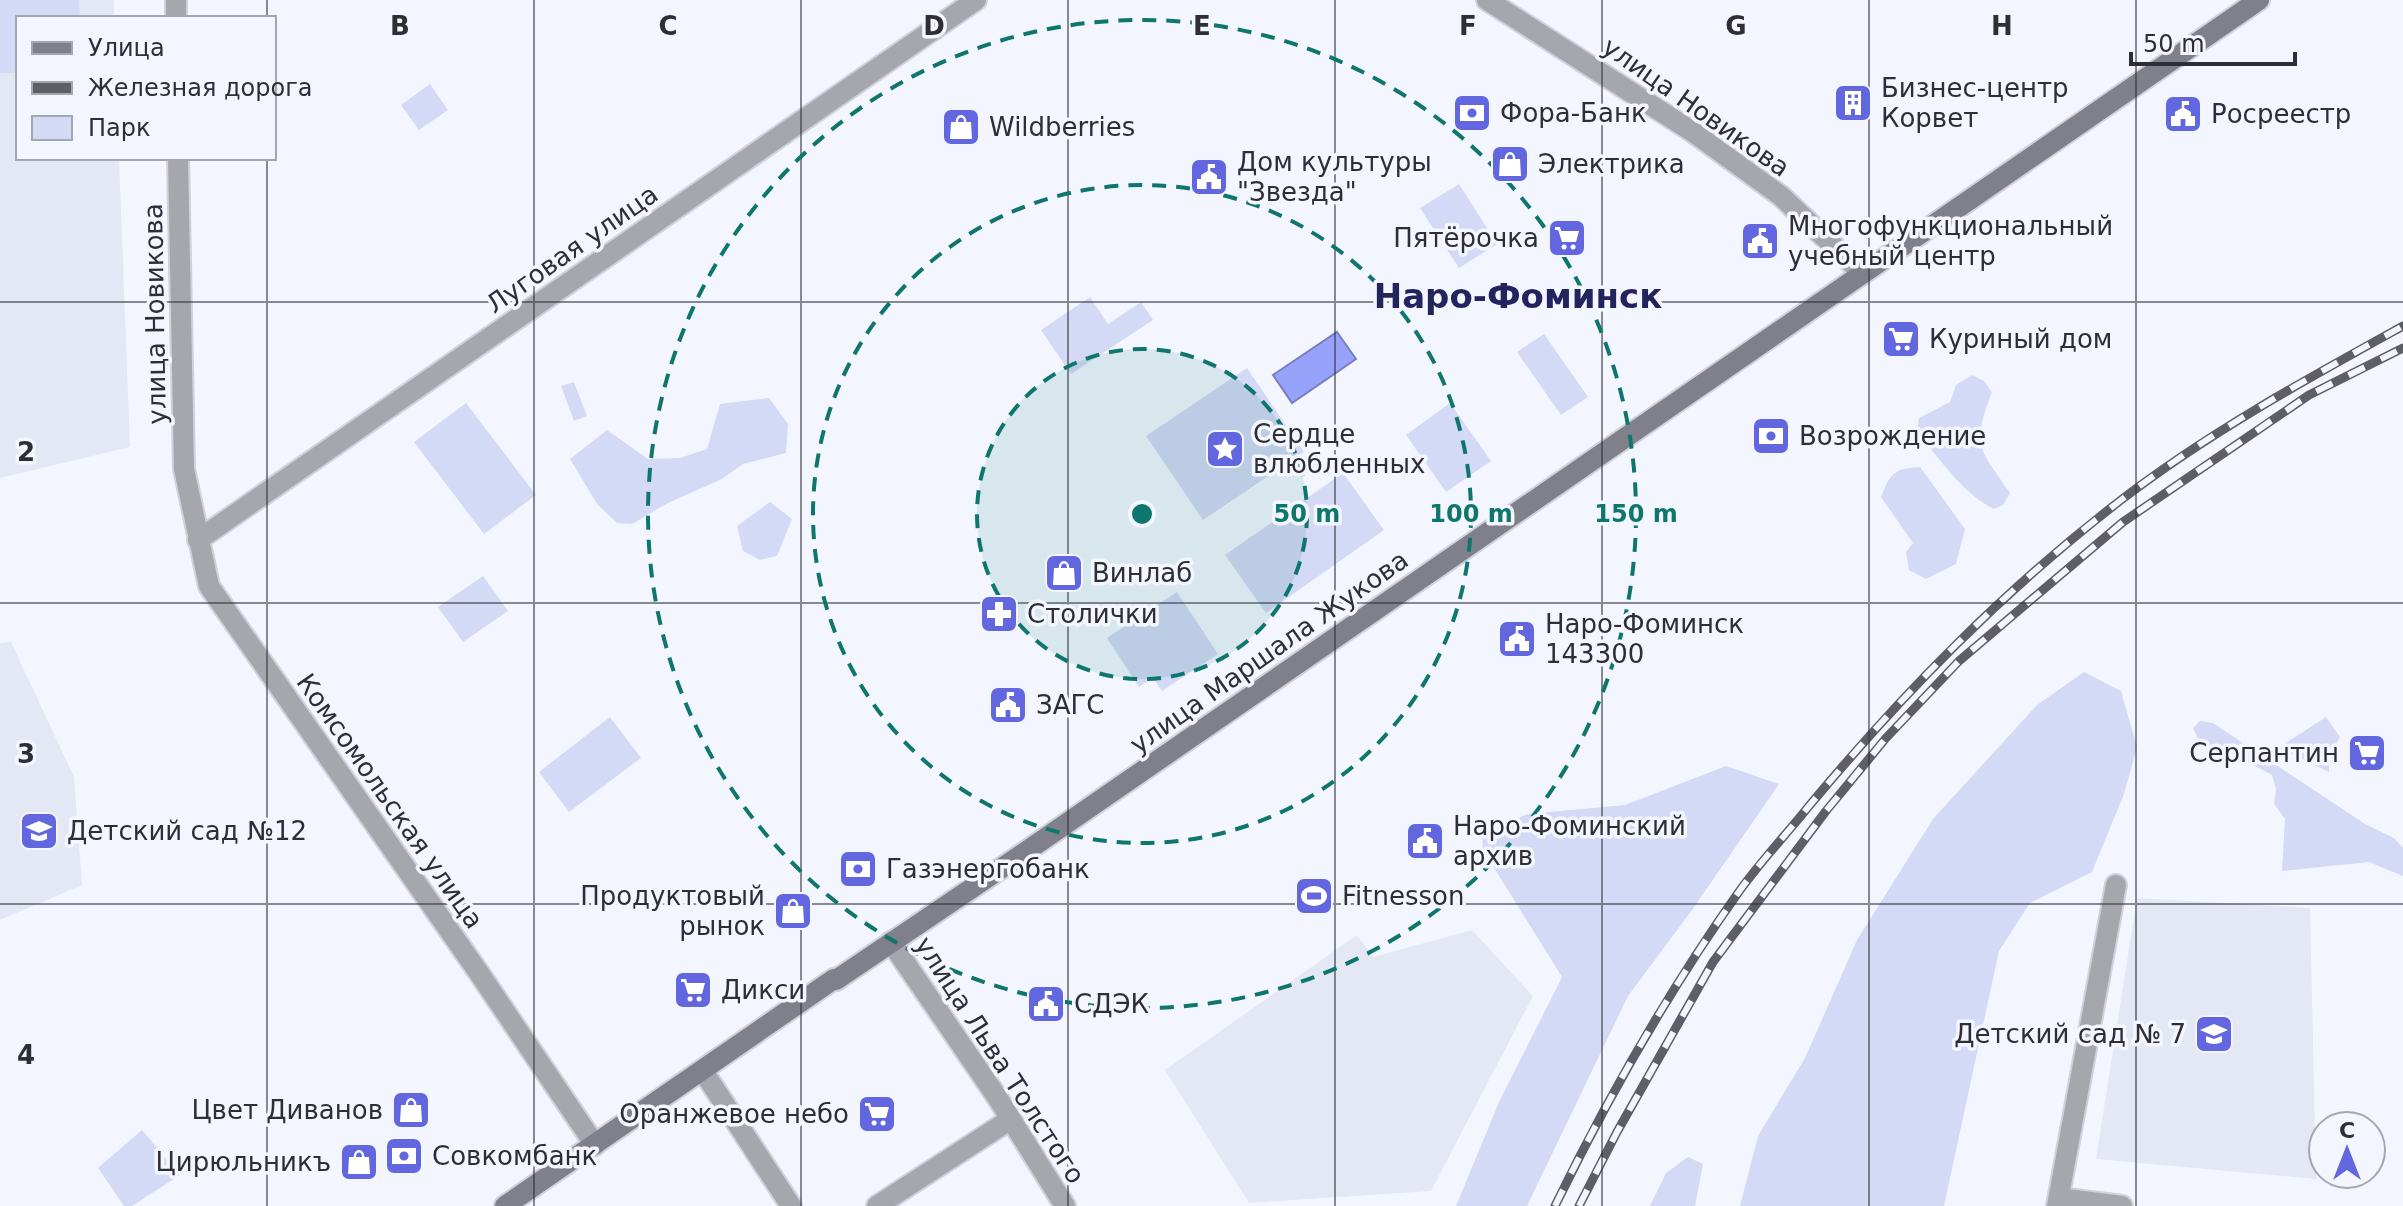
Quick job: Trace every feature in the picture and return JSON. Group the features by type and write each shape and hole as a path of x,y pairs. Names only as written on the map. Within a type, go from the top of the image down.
{"main road":[{"name":"улица Маршала Жукова","path":"505,1206 2259,0"}],"street":[{"name":"Луговая улица","path":"198,540 976,0"},
{"name":"улица Новикова","path":"1487,0 1693,132 1781,196 1862,273"},
{"name":"улица Новикова","path":"178,160 184,469"},
{"name":"Комсомольская улица","path":"184,469 209,586 595,1145"},
{"path":"2116,885 2058,1202 2122,1206"},
{"name":"улица Льва Толстого","path":"891,942 1011,1119 1065,1206"},
{"path":"703,1071 791,1206"},
{"path":"877,1206 1011,1119"}],"shaded area":[{"path":"0,0 114,0 114,16 16,16 16,160 119,160 130,447 0,478"},
{"name":"Детский сад №12","path":"11,642 74,777 82,885 0,920 0,643"},
{"name":"Детский сад № 7","path":"2137,898 2310,908 2314,1110 2307,1110 2307,1178 2096,1159"},
{"path":"1472,930 1533,996 1431,1191 1249,1203 1165,1070 1357,935 1373,957"}],"green space":[{"path":"0,0 79,0 80,16 16,16 16,73 0,73"},
{"path":"430,84 448,110 419,130 401,105"},
{"path":"1459,184 1497,244 1459,268 1420,208"},
{"path":"1090,297 1108,324 1141,302 1153,320 1071,374 1041,330"},
{"path":"1544,334 1588,397 1561,415 1517,352"},
{"path":"1247,368 1304,452 1203,520 1146,436"},
{"path":"1972,375 1984,381 1992,392 1980,436 1985,455 2010,493 2003,505 1994,509 1962,485 1917,432 1919,418 1950,402 1956,385"},
{"path":"574,382 587,416 574,421 561,386"},
{"path":"769,398 788,424 786,453 743,464 722,479 668,503 632,524 617,523 597,504 570,459 607,430 648,459 680,458 707,449 720,404"},
{"path":"466,403 536,495 484,534 414,442"},
{"path":"1450,403 1491,461 1446,492 1406,435"},
{"path":"1920,467 1965,529 1956,564 1926,579 1909,570 1906,552 1913,543 1881,497 1894,474"},
{"path":"1343,473 1384,530 1266,613 1225,555"},
{"path":"770,502 792,519 777,556 760,560 743,551 737,526"},
{"path":"483,576 508,611 463,642 438,607"},
{"path":"1177,592 1218,654 1162,691 1153,678 1139,687 1107,638"},
{"path":"2084,672 2121,691 2137,747 2124,794 2092,872 2030,903 1999,951 1944,1206 1740,1206 1758,1136 1805,1058 1857,940 1933,819 2037,705"},
{"path":"610,717 641,758 569,812 539,772"},
{"path":"2326,717 2340,737 2329,757 2329,772 2278,748"},
{"path":"2200,721 2213,723 2365,824 2394,838 2403,848 2403,876 2369,862 2282,871 2285,819 2274,804 2276,789 2272,775 2225,750 2200,743 2193,728"},
{"path":"1726,766 1779,784 1628,996 1527,1206 1456,1206 1499,1102 1562,977 1483,850 1482,834 1528,814 1625,805"},
{"path":"142,1130 180,1175 132,1206 124,1206 98,1168"},
{"path":"1688,1157 1703,1164 1695,1206 1650,1206 1666,1173"}],"water":[{"path":"1337,332 1356,359 1292,403 1273,375"}],"railway":[{"path":"1555,1206 1640,1046 1687,968 1738,893 1845,764 1918,683 2036,570 2154,475 2259,408 2403,326"},
{"path":"1579,1206 1713,962 1826,811 1886,738 1959,661 2123,522 2309,395 2403,348"}],"place":[{"name":"Бизнес-центр Корвет","path":"1853,103"},
{"name":"Фора-Банк","path":"1472,113"},
{"name":"Росреестр","path":"2183,114"},
{"name":"Wildberries","path":"961,127"},
{"name":"Электрика","path":"1510,164"},
{"name":"Дом культуры \"Звезда\"","path":"1209,177"},
{"name":"Пятёрочка","path":"1567,238"},
{"name":"Многофункциональный учебный центр","path":"1760,241"},
{"name":"Куриный дом","path":"1901,339"},
{"name":"Возрождение","path":"1771,436"},
{"name":"Сердце влюбленных","path":"1225,449"},
{"name":"Винлаб","path":"1064,573"},
{"name":"Столички","path":"999,614"},
{"name":"Наро-Фоминск 143300","path":"1517,639"},
{"name":"ЗАГС","path":"1008,705"},
{"name":"Серпантин","path":"2367,753"},
{"name":"Детский сад №12","path":"39,831"},
{"name":"Наро-Фоминский архив","path":"1425,841"},
{"name":"Газэнергобанк","path":"858,869"},
{"name":"Fitnesson","path":"1314,896"},
{"name":"Продуктовый рынок","path":"793,911"},
{"name":"Дикси","path":"693,990"},
{"name":"СДЭК","path":"1046,1004"},
{"name":"Детский сад № 7","path":"2214,1034"},
{"name":"Цвет Диванов","path":"411,1110"},
{"name":"Оранжевое небо","path":"877,1114"},
{"name":"Совкомбанк","path":"404,1156"},
{"name":"Цирюльникъ","path":"359,1162"}],"district":[{"name":"Наро-Фоминск","path":"1518,296"}]}
